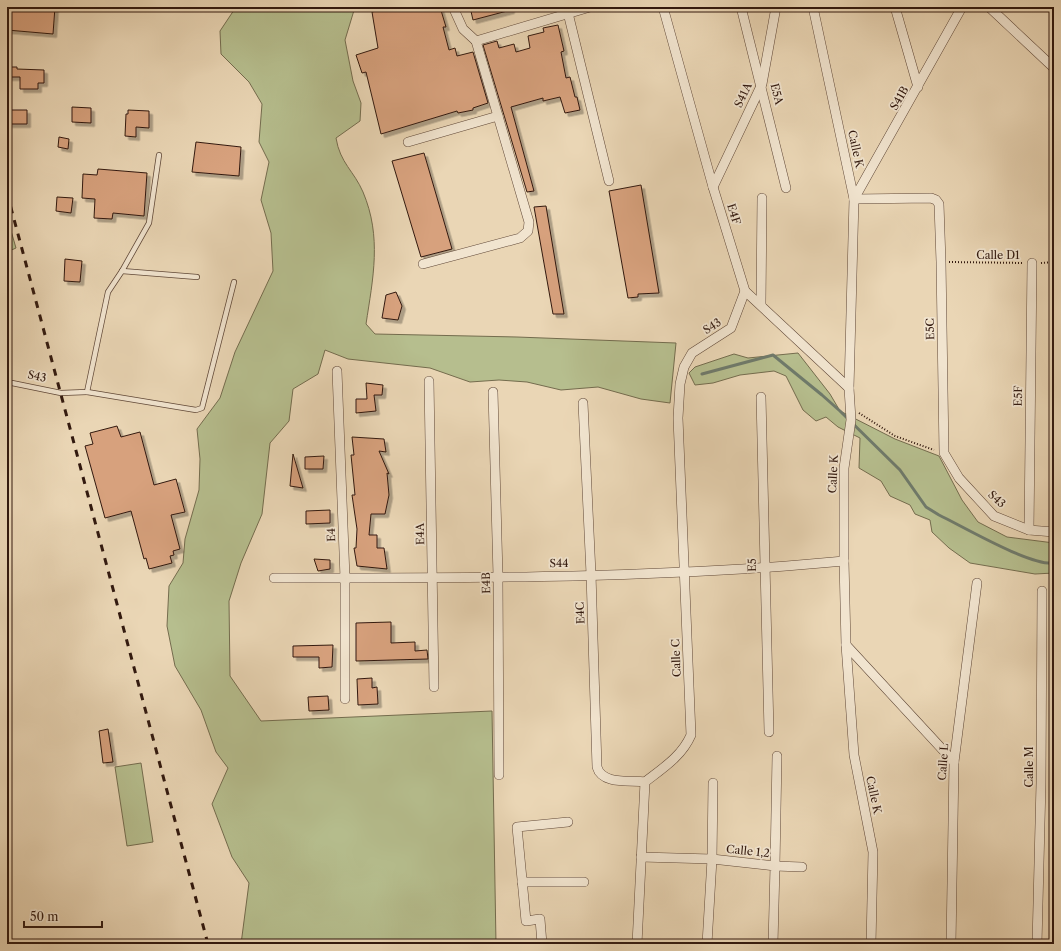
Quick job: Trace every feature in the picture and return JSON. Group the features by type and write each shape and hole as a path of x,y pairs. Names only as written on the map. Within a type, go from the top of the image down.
{"street":[{"path":"422,264 520,238 528,232 529,222 476,41 463,29 453,7"},
{"path":"476,41 590,7"},
{"name":"E4F","path":"663,7 713,187 745,291"},
{"name":"E5A","path":"741,7 762,84 786,188"},
{"name":"S41A","path":"713,187 762,84 776,7"},
{"name":"Calle K","path":"813,7 854,199 849,388 851,420 844,468 844,561 846,645 854,756 873,852 871,944"},
{"path":"895,7 918,87"},
{"name":"S41B","path":"854,199 962,7"},
{"path":"989,7 1054,68"},
{"path":"568,13 609,181"},
{"path":"408,142 498,116"},
{"path":"761,304 762,198"},
{"name":"E5C","path":"854,199 931,198 936,200 939,204 944,453"},
{"name":"E5F","path":"1029,530 1032,263"},
{"path":"745,291 761,304 849,388"},
{"name":"S43","path":"692,353 731,328 745,291"},
{"name":"Calle C","path":"645,782 678,755 687,745 691,735 678,418 680,384 684,367 692,353"},
{"name":"E4","path":"337,371 345,578 344,699"},
{"name":"E4A","path":"429,381 434,687"},
{"name":"E4B","path":"493,392 498,576 499,775"},
{"name":"E5","path":"760,397 769,732"},
{"name":"E4C","path":"583,403 591,574 597,767 599,774 605,778 645,782"},
{"name":"S43","path":"944,453 959,478 994,516 1029,530 1054,532"},
{"name":"S44","path":"274,578 432,578 684,572 764,569 844,561"},
{"name":"Calle L","path":"951,944 954,762 977,583"},
{"name":"Calle M","path":"1037,944 1041,783 1042,591"},
{"path":"846,645 954,762"},
{"path":"777,756 775,866 802,867"},
{"path":"637,944 645,782"},
{"path":"707,944 712,859 713,783"},
{"path":"542,942 540,919 526,921 517,827 568,822"},
{"name":"Calle 1,2","path":"641,857 712,859 775,866 773,944"},
{"path":"522,882 584,882"}],"lane":[{"path":"87,392 108,292 122,271 149,223 159,155"},
{"path":"122,271 197,276"},
{"name":"S43","path":"7,382 61,393 87,392 196,410 202,408 234,282"}],"path":[{"name":"Calle D1","path":"941,262 1054,262"},
{"path":"850,408 896,436 944,453"}],"green space":[{"path":"236,7 355,7 345,40 353,81 361,103 360,121 336,138 344,161 363,192 369,209 374,241 374,258 366,324 375,334 517,337 676,343 670,403 641,399 598,387 561,390 527,382 499,380 470,382 430,368 348,359 325,350 318,374 293,389 289,421 270,443 262,514 241,563 229,601 230,676 261,721 492,711 496,944 241,944 249,883 232,857 212,804 228,768 216,752 201,710 175,666 167,626 169,586 183,563 185,539 199,490 200,459 197,429 220,398 235,352 273,271 271,233 261,200 269,162 259,142 262,104 249,82 221,54 220,31"},
{"path":"7,217 16,248 7,252"},
{"path":"798,353 830,394 840,411 895,439 939,456 962,500 978,522 1007,537 1054,543 1054,573 1035,574 970,563 949,548 932,532 930,520 915,514 910,505 890,496 881,481 859,468 860,438 838,427 826,417 816,421 803,410 786,376 774,371 740,375 713,383 695,385 689,373 695,367 734,354 748,358"},
{"path":"141,763 153,842 127,846 115,767"}],"building":[{"path":"7,7 55,7 53,34 7,30"},
{"path":"394,7 440,7 446,27 443,27 449,50 455,48 457,56 473,52 488,103 473,108 473,110 458,113 457,111 381,134 366,72 362,73 356,55 378,48 372,12"},
{"path":"470,7 511,7 511,10 473,20"},
{"path":"558,25 564,51 561,52 566,78 570,77 580,110 565,113 560,97 543,101 543,98 511,107 534,191 527,192 483,45 497,41 499,48 514,44 516,52 530,48 528,36 544,32 543,28"},
{"path":"7,67 44,70 44,83 38,83 38,89 20,89 20,77 7,77"},
{"path":"72,107 91,108 91,123 72,122"},
{"path":"8,110 27,110 27,124 9,124"},
{"path":"128,110 149,111 149,128 136,127 136,137 125,136 126,114 128,114"},
{"path":"59,137 69,139 68,149 58,147"},
{"path":"196,142 241,147 239,176 192,172"},
{"path":"424,153 452,249 421,257 392,161"},
{"path":"98,169 147,173 144,216 113,213 112,219 94,218 95,199 82,198 83,174 97,175"},
{"path":"641,185 659,293 638,294 638,297 628,298 609,191"},
{"path":"57,197 73,198 71,213 56,211"},
{"path":"546,206 564,314 553,314 534,207"},
{"path":"65,259 82,261 80,282 64,281"},
{"path":"396,292 402,306 398,320 382,318 386,295"},
{"path":"366,383 383,385 382,395 374,395 376,411 356,413 356,399 367,399"},
{"path":"117,426 121,437 140,432 154,485 176,479 185,512 171,515 180,549 173,551 174,555 170,556 172,563 149,569 146,558 144,559 131,511 105,518 85,446 93,444 90,433"},
{"path":"352,437 384,439 386,452 379,451 389,474 387,473 389,495 385,514 371,514 369,535 377,535 377,548 384,548 387,569 357,566 354,548 356,548 357,529 352,495 355,495 351,455 354,455"},
{"path":"293,454 303,488 290,486"},
{"path":"324,456 323,469 305,469 305,457"},
{"path":"330,510 330,523 306,524 306,511"},
{"path":"314,559 330,560 330,569 318,571"},
{"path":"391,622 391,643 415,642 415,651 427,650 428,659 356,661 356,623"},
{"path":"333,645 332,667 319,668 319,657 293,657 293,646"},
{"path":"372,678 372,688 377,687 378,704 358,705 357,679"},
{"path":"328,696 329,710 309,711 308,697"},
{"path":"108,729 113,762 103,763 99,731"}],"waterway":[{"path":"702,374 773,355 840,411 900,470 926,507 997,545 1029,558 1054,563"}],"railway":[{"path":"7,193 208,944"}]}
